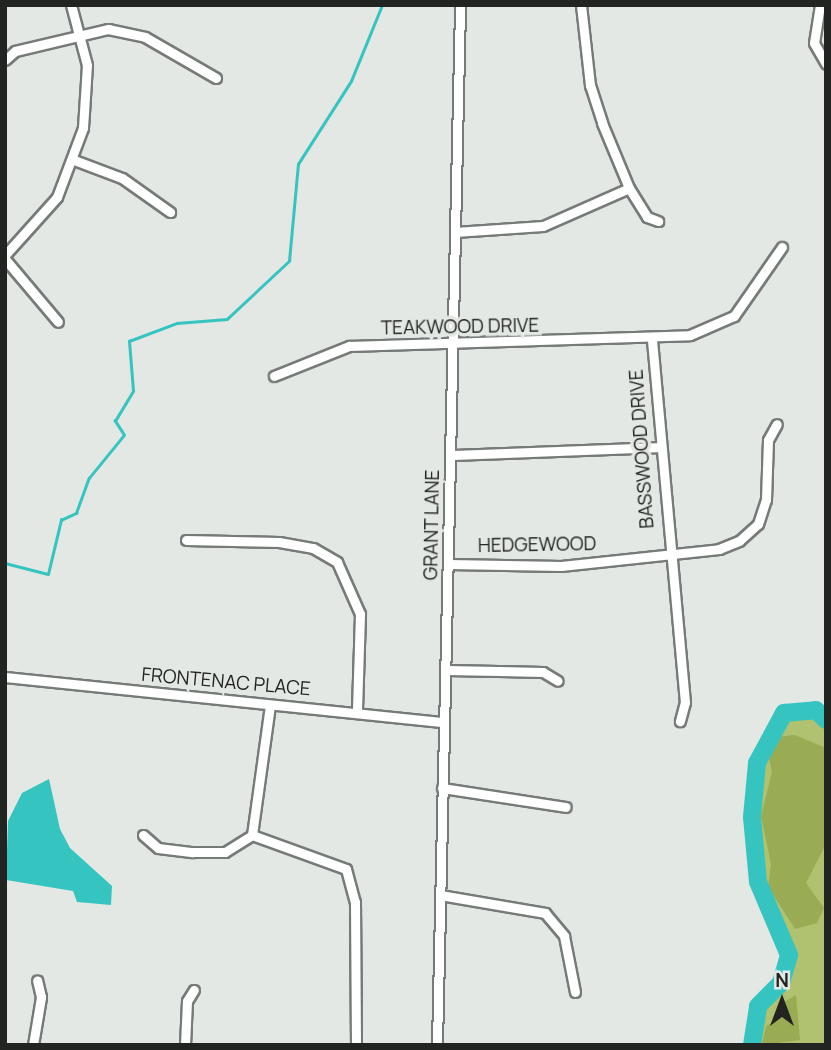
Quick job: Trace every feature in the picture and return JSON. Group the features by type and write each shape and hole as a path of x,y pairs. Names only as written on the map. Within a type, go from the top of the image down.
{"street":[{"path":"58,322 5,257 38,224 74,160 87,95 81,34 71,5"},
{"name":"GRANT LANE","path":"437,1045 460,5"},
{"path":"582,5 590,85 629,188 647,217 658,221"},
{"path":"820,5 814,43 826,64"},
{"path":"5,60 15,51 81,34 125,30 216,78"},
{"path":"74,160 122,178 170,212"},
{"path":"456,232 543,226 629,188"},
{"name":"TEAKWOOD DRIVE","path":"274,376 349,346 453,347 652,340 691,335 734,316 782,247"},
{"name":"BASSWOOD DRIVE","path":"652,340 667,555 685,702 680,721"},
{"name":"HEDGEWOOD","path":"449,564 561,566 719,549 758,524 766,500 768,440 777,424"},
{"path":"451,455 658,447"},
{"path":"186,540 279,542 313,548 337,562 360,614 357,711"},
{"path":"446,670 543,672 558,681"},
{"name":"FRONTENAC PLACE","path":"5,677 444,722"},
{"path":"143,835 158,848 225,852 252,835 270,705"},
{"path":"442,788 566,807"},
{"path":"252,835 346,869 355,902 356,1045"},
{"path":"440,895 545,913 564,936 575,992"},
{"path":"33,1045 41,997 37,980"},
{"path":"185,1045 187,1001 194,989"}],"green space":[{"path":"816,710 826,720 826,1045 754,1045 758,1006 781,983 789,955 758,882 752,817 757,763 784,713"},
{"path":"795,735 826,748 826,844 806,883 824,908 817,923 795,929 768,887 771,864 761,816 772,772 768,753 777,737"},
{"path":"796,995 800,1040 762,1045 766,1026 782,1017 781,1004"}],"water":[{"path":"49,779 60,829 70,848 112,886 111,905 77,902 73,891 6,880 8,821 22,793"}],"waterway":[{"path":"5,563 48,574 61,520 76,513 89,478 124,435 115,421 133,391 129,341 177,323 227,319 289,261 298,164 351,81 382,5"},
{"path":"752,1045 758,1006 781,983 789,955 758,882 752,817 757,763 784,713 816,710 826,720"}]}
